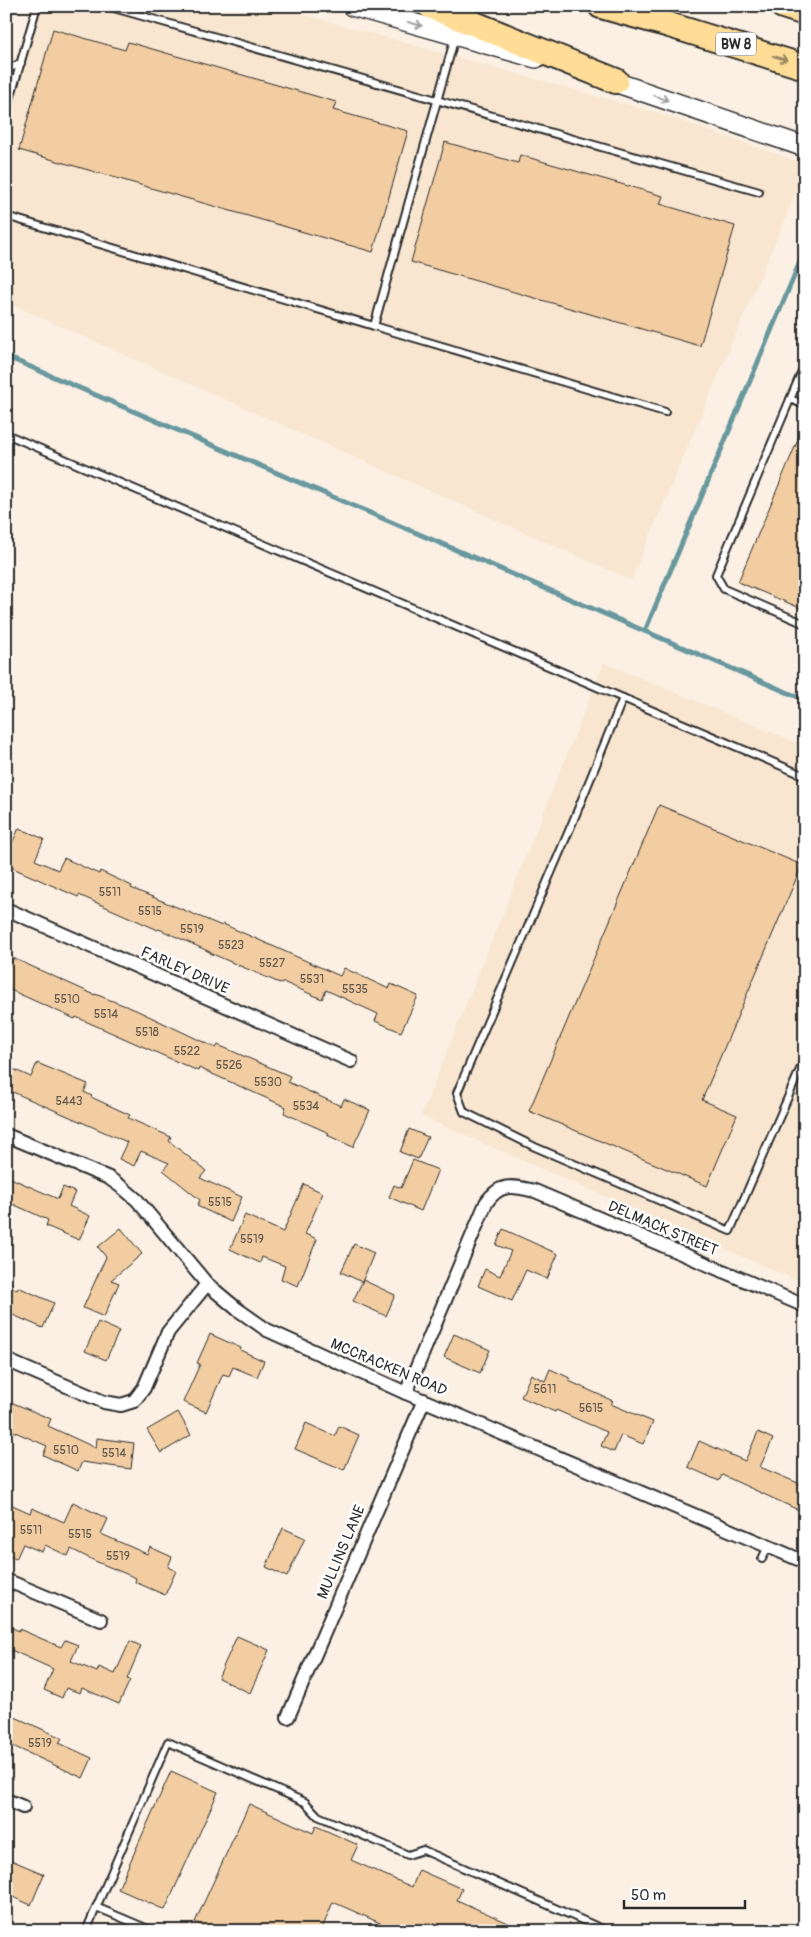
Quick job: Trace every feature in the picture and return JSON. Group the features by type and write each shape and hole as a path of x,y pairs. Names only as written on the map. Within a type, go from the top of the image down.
{"highway":[{"path":"430,6 616,81"},
{"name":"BW 8","path":"601,6 675,26 805,66"},
{"path":"783,6 805,13"}],"main road":[{"path":"352,6 616,81 805,147"}],"street":[{"name":"FARLEY DRIVE","path":"6,909 351,1061"},
{"name":"MCCRACKEN ROAD","path":"6,1135 109,1178 123,1188 137,1200 207,1284 237,1309 267,1330 406,1393 805,1562"},
{"name":"DELMACK STREET","path":"406,1393 486,1203 494,1191 506,1186 535,1191 805,1306"},
{"path":"6,1360 104,1402 121,1405 134,1401 144,1388 168,1332 207,1284"},
{"name":"MULLINS LANE","path":"288,1717 424,1400"},
{"path":"6,1580 101,1620"},
{"path":"6,1800 23,1807"}],"lane":[{"path":"6,113 37,6"},
{"path":"107,6 759,192"},
{"path":"374,326 455,36"},
{"path":"6,70 21,63"},
{"path":"6,216 664,412"},
{"path":"805,364 716,575 724,588 805,624"},
{"path":"790,399 805,405"},
{"path":"6,434 805,776"},
{"path":"623,698 574,819 457,1093 464,1112 535,1147 730,1231 805,1058"},
{"path":"762,1559 768,1546"},
{"path":"86,1931 168,1742 305,1802 318,1816 408,1855 423,1850 607,1931"},
{"path":"96,1907 153,1931"}],"shaded area":[{"path":"37,6 272,6 658,113 805,164 805,172 631,580 6,302 6,113"},
{"path":"604,663 805,746 805,1284 421,1116"}],"building":[{"path":"53,29 125,50 128,42 336,102 333,110 408,131 373,252 19,150"},
{"path":"445,142 518,163 520,155 663,196 660,204 735,226 700,346 411,262"},
{"path":"805,423 805,610 738,582"},
{"path":"659,805 802,865 702,1100 737,1115 707,1186 529,1111"},
{"path":"19,828 44,839 35,860 58,870 64,858 99,874 100,871 132,886 131,888 222,926 223,924 340,976 344,968 389,989 391,984 418,996 401,1032 375,1021 378,1014 326,990 322,999 283,982 282,984 159,929 79,895 78,897 6,865 6,857"},
{"path":"13,958 95,995 136,1010 216,1048 218,1045 290,1076 288,1082 341,1106 344,1099 370,1110 353,1147 327,1135 329,1133 284,1113 286,1107 199,1068 198,1071 6,988 6,974"},
{"path":"37,1063 88,1084 84,1092 91,1097 130,1115 128,1118 171,1137 169,1141 206,1171 200,1178 242,1197 231,1222 197,1206 200,1200 163,1170 169,1163 141,1151 134,1166 119,1159 127,1142 6,1089 6,1066 31,1077"},
{"path":"409,1129 428,1137 418,1159 400,1152"},
{"path":"413,1160 438,1170 421,1211 389,1197 394,1185 401,1188"},
{"path":"6,1176 58,1199 63,1187 75,1192 69,1206 90,1216 79,1240 46,1226 48,1220 6,1201"},
{"path":"304,1184 323,1193 305,1234 317,1239 298,1286 281,1279 285,1266 262,1257 260,1263 230,1249 245,1215 283,1232"},
{"path":"121,1228 142,1254 111,1280 119,1283 104,1317 83,1308 106,1257 98,1247"},
{"path":"503,1229 558,1254 547,1279 526,1270 512,1301 478,1286 485,1269 500,1276 511,1251 496,1245"},
{"path":"354,1244 374,1253 362,1282 341,1272"},
{"path":"363,1280 395,1295 386,1316 353,1301"},
{"path":"6,1285 17,1290 18,1287 54,1303 43,1328 6,1312"},
{"path":"98,1322 119,1331 106,1360 85,1351"},
{"path":"210,1334 264,1361 257,1377 233,1367 229,1376 223,1374 206,1412 183,1402 200,1364 197,1363"},
{"path":"454,1334 490,1350 480,1373 444,1357"},
{"path":"550,1369 570,1378 569,1381 613,1401 611,1404 653,1422 643,1444 621,1435 614,1452 601,1446 607,1432 521,1397 531,1374 545,1381"},
{"path":"6,1400 51,1419 48,1426 96,1448 97,1438 134,1443 131,1469 82,1462 78,1471 43,1455 47,1446 6,1428"},
{"path":"178,1412 191,1435 161,1453 147,1430"},
{"path":"306,1423 335,1436 339,1426 359,1435 344,1470 295,1449"},
{"path":"758,1432 773,1439 760,1467 805,1486 805,1513 722,1475 719,1481 688,1467 699,1441 745,1461"},
{"path":"6,1502 30,1513 32,1508 64,1522 73,1502 108,1519 101,1534 147,1554 150,1547 172,1557 168,1567 176,1571 165,1595 135,1582 136,1578 71,1549 68,1556 45,1545 42,1552 23,1544 16,1559 6,1555"},
{"path":"283,1528 305,1538 287,1577 266,1567"},
{"path":"6,1625 61,1647 65,1640 78,1645 71,1661 97,1672 99,1667 115,1674 130,1641 141,1646 127,1679 130,1680 119,1704 82,1688 80,1693 66,1688 62,1698 44,1690 53,1669 11,1650 6,1650"},
{"path":"237,1636 269,1650 250,1693 218,1678"},
{"path":"6,1713 62,1738 59,1743 92,1758 83,1778 6,1743"},
{"path":"171,1771 218,1792 165,1910 118,1889"},
{"path":"249,1804 313,1833 316,1826 358,1845 351,1860 412,1887 419,1870 462,1889 457,1900 526,1931 398,1931 333,1902 321,1931 214,1931 195,1922"},
{"path":"6,1858 44,1874 31,1905 6,1894"}],"waterway":[{"path":"645,631 805,250"},
{"path":"6,354 12,359 805,700"}]}
